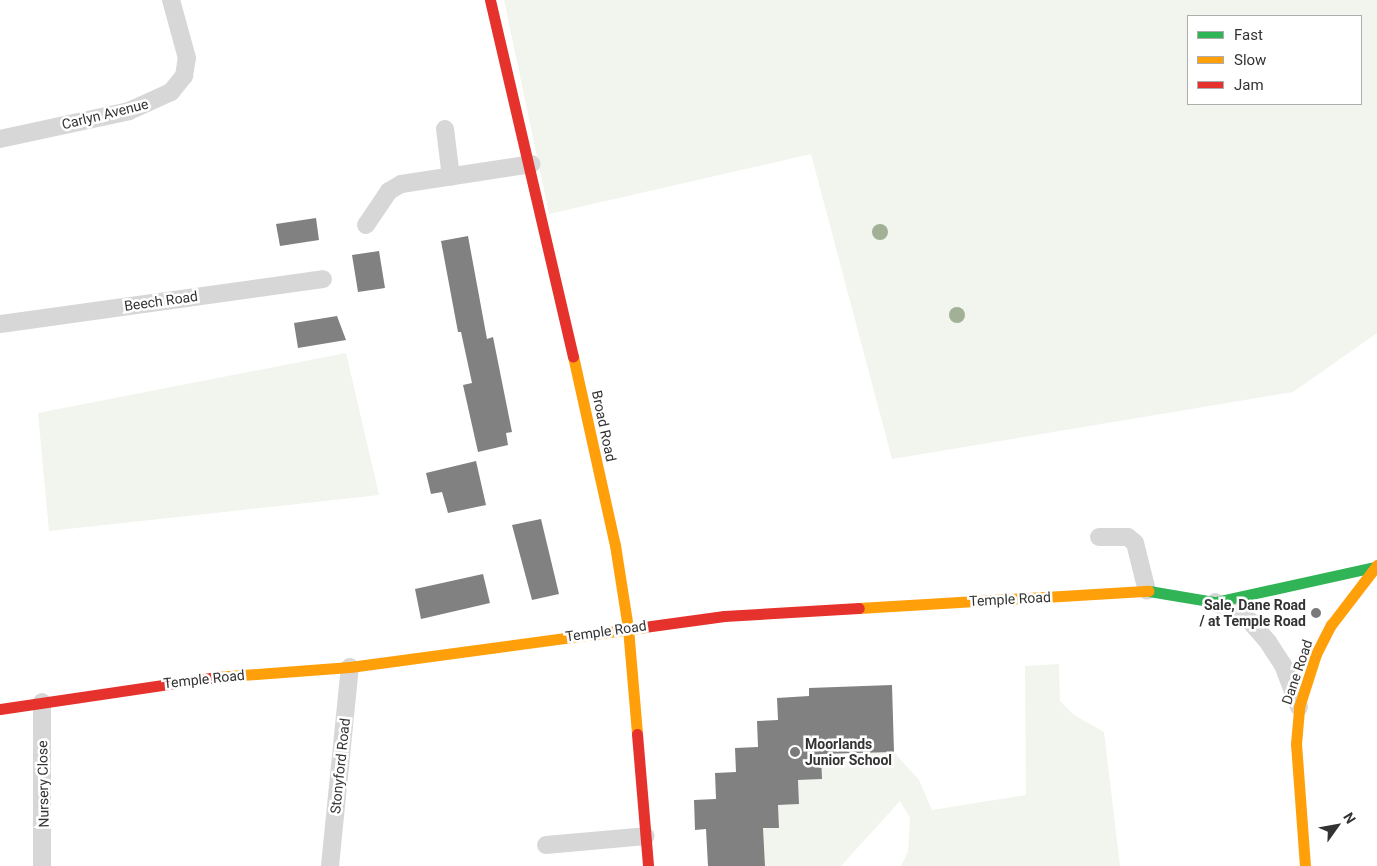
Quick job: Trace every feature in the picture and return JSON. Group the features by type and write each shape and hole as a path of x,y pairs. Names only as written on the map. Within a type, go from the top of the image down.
{"street":[{"name":"Carlyn Avenue","path":"0,138 129,110 171,92 184,76 187,58 171,0"},
{"name":"Broad Road","path":"490,0 531,164 614,545 628,628 648,866"},
{"path":"445,129 451,177"},
{"path":"366,226 389,191 401,184 531,164"},
{"name":"Beech Road","path":"0,324 323,279"},
{"path":"1099,537 1128,537 1135,543 1147,591"},
{"name":"Temple Road","path":"1215,602 1376,566"},
{"name":"Dane Road","path":"1304,866 1296,744 1299,707 1316,654 1352,595 1376,566"},
{"name":"Temple Road","path":"0,709 192,679 350,667 724,616 1147,591 1215,602 1249,620 1283,666 1299,707"},
{"name":"Stonyford Road","path":"330,866 350,667"},
{"name":"Nursery Close","path":"42,702 42,866"},
{"path":"546,845 646,836"}],"shaded area":[{"path":"504,0 1377,0 1377,333 1293,392 892,459 811,154 549,214"},
{"path":"346,353 379,495 49,531 38,413"},
{"path":"1059,664 1060,701 1074,715 1104,732 1120,866 901,866 908,852 910,818 900,801 841,866 765,866 763,828 779,828 778,805 799,804 798,780 822,779 821,754 894,752 919,780 932,810 1026,795 1025,666"}],"building":[{"path":"316,218 319,240 280,246 276,224"},
{"path":"468,236 487,339 493,337 512,432 506,433 508,445 478,452 463,385 472,383 461,332 458,332 441,241"},
{"path":"379,251 385,288 358,292 352,255"},
{"path":"337,316 346,340 298,348 294,323"},
{"path":"476,461 486,505 448,513 442,492 431,494 426,473"},
{"path":"541,519 559,594 532,600 512,525"},
{"path":"483,574 490,603 421,619 415,589"},
{"name":"Moorlands Junior School","path":"892,685 894,752 821,754 822,779 798,780 799,804 778,805 779,828 763,828 765,866 708,866 706,829 695,830 694,800 716,799 715,773 736,772 735,748 758,747 757,721 778,720 777,698 809,696 809,688"}],"traffic: fast":[{"path":"1149,591 1215,602 1374,567"}],"traffic: slow":[{"path":"573,356 615,545 628,628 637,734"},
{"path":"1305,866 1296,744 1299,707 1316,654 1331,625 1377,565"},
{"path":"859,608 1149,591"},
{"path":"216,677 350,667 644,627"}],"traffic: jam":[{"path":"490,0 573,356"},
{"path":"644,627 724,616 859,608"},
{"path":"0,709 216,677"},
{"path":"637,734 648,866"}],"place":[{"name":"Sale, Dane Road / at Temple Road","path":"1316,613"},
{"name":"Moorlands Junior School","path":"795,752"}]}
